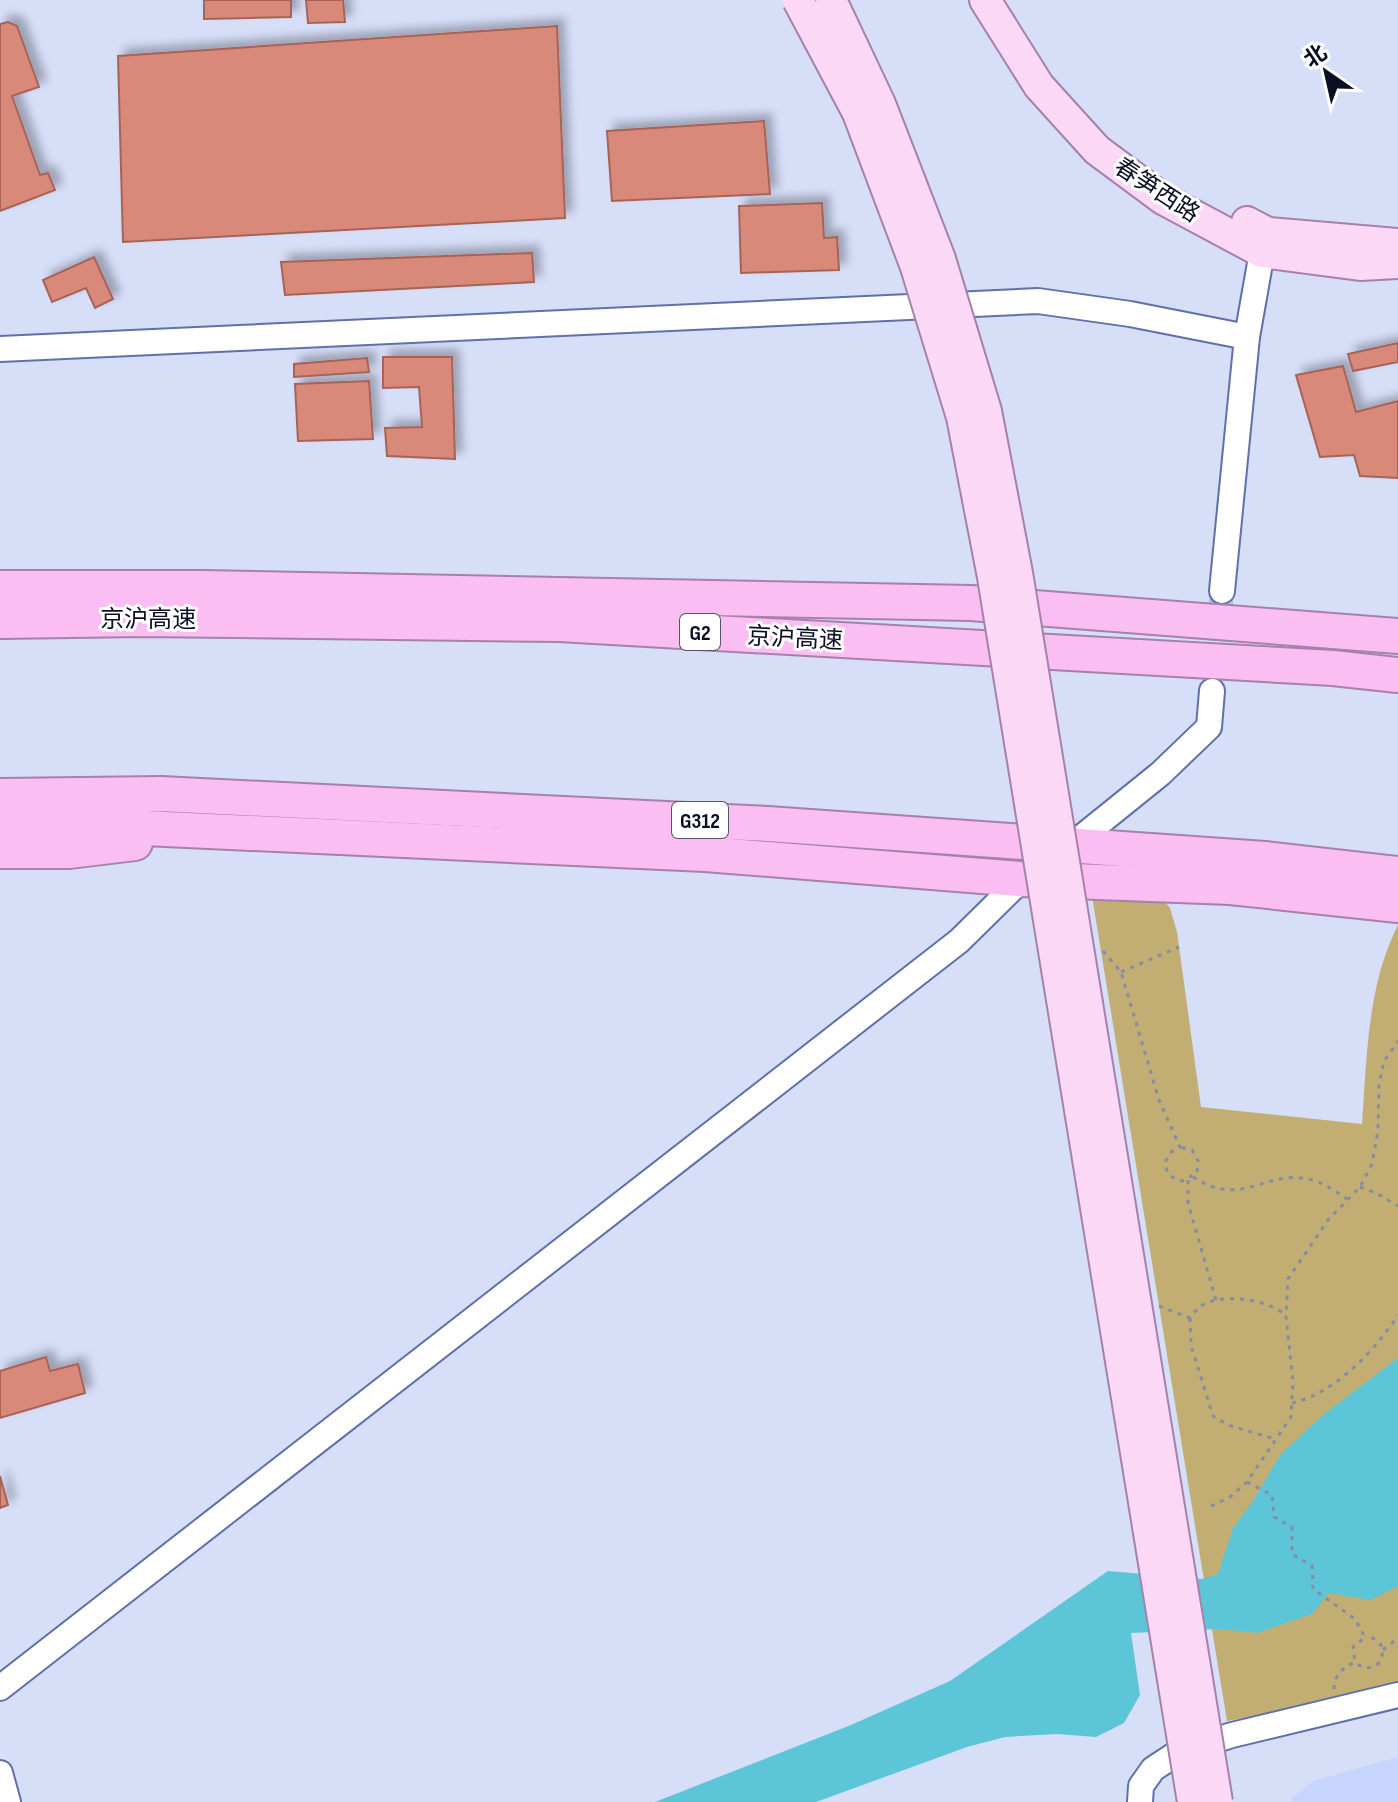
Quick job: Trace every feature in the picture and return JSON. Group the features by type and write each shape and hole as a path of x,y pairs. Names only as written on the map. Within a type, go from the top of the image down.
{"highway":[{"name":"京沪高速","path":"0,588 219,588 971,603 1398,636"},
{"name":"京沪高速","path":"0,621 142,619 559,624 1333,668 1398,675"},
{"name":"G312","path":"0,796 177,794 768,824 1265,859 1398,874"},
{"name":"G312","path":"0,826 80,825 705,854 1020,879 1230,887 1398,905"},
{"path":"0,851 69,851 223,831"}],"main road":[{"path":"798,0 858,113 916,267 962,417 993,577 1193,1802"},
{"path":"831,0 880,104 940,259 986,411 1017,573 1217,1802"},
{"name":"春笋西路","path":"985,0 1039,86 1097,150 1163,199 1265,243 1360,265 1398,263"},
{"name":"春笋西路","path":"1004,0 1021,36 1083,117 1165,181 1265,243 1398,244"}],"street":[{"path":"1222,591 1247,337 1265,243"},
{"path":"0,349 1038,301 1130,314 1247,337"},
{"path":"0,1688 959,941 1020,879 1071,846 1160,774 1209,727 1212,691"},
{"path":"1140,1802 1141,1786 1153,1769 1179,1752 1232,1735 1398,1695"},
{"path":"0,1773 8,1802"}],"path":[{"path":"1121,972 1179,947"},
{"path":"1101,949 1121,972 1146,1063 1180,1147"},
{"path":"1211,1506 1230,1497 1247,1482 1291,1417 1293,1382 1286,1316 1288,1279 1303,1254 1360,1187 1372,1164 1378,1131 1379,1084 1384,1061 1398,1041"},
{"path":"1180,1147 1197,1155 1199,1167 1188,1180 1173,1179 1166,1170 1166,1158 1180,1147"},
{"path":"1193,1177 1210,1188 1231,1192 1277,1181 1306,1179 1326,1186 1347,1199"},
{"path":"1188,1180 1188,1203 1216,1300"},
{"path":"1360,1187 1398,1206"},
{"path":"1275,1439 1228,1425 1213,1416 1191,1345 1190,1318 1201,1305 1216,1300 1257,1301 1276,1307 1286,1316"},
{"path":"1159,1306 1190,1318"},
{"path":"1292,1403 1324,1391 1345,1375 1398,1315"},
{"path":"1247,1482 1272,1495 1274,1517 1292,1527 1292,1554 1312,1566 1313,1589 1355,1619 1365,1637 1377,1640 1383,1650"},
{"path":"1355,1662 1353,1647 1365,1637"},
{"path":"1355,1662 1366,1668 1380,1662 1383,1650 1398,1638"},
{"path":"1338,1709 1333,1687 1336,1675 1355,1662"}],"shaded area":[{"path":"1091,890 1159,895 1170,908 1177,932 1201,1107 1362,1124 1374,997 1398,925 1398,1685 1330,1702 1227,1721"},
{"path":"1398,1358 1398,1586 1371,1600 1329,1593 1312,1614 1257,1633 1220,1629 1131,1633 1140,1695 1124,1723 1096,1737 1057,1734 1005,1737 967,1747 816,1802 655,1802 851,1725 950,1681 1108,1571 1202,1579 1218,1574 1233,1528 1280,1455 1324,1414"},
{"path":"1398,1757 1398,1802 1293,1802 1292,1798 1313,1781"}],"building":[{"path":"204,0 291,0 291,17 204,19"},
{"path":"306,0 343,0 345,22 308,23"},
{"path":"8,22 17,26 39,87 12,96 40,175 48,173 55,190 0,211 0,24"},
{"path":"557,26 565,218 123,242 118,56"},
{"path":"764,121 770,194 612,201 607,131"},
{"path":"822,203 824,238 837,237 839,270 741,273 739,206"},
{"path":"532,253 534,282 285,295 281,262"},
{"path":"94,257 113,299 95,308 86,288 52,302 43,280"},
{"path":"1398,343 1398,362 1353,371 1348,354"},
{"path":"383,357 452,357 455,459 387,456 385,428 422,427 419,387 383,388"},
{"path":"367,358 369,372 294,377 294,364"},
{"path":"1343,366 1356,412 1398,401 1398,478 1360,476 1354,455 1320,457 1296,375"},
{"path":"369,381 373,439 298,441 295,384"},
{"path":"46,1357 50,1371 78,1364 85,1393 0,1418 0,1371"},
{"path":"0,1476 8,1505 0,1508"}],"tunnel":[{"path":"1214,677 1222,591"}]}
